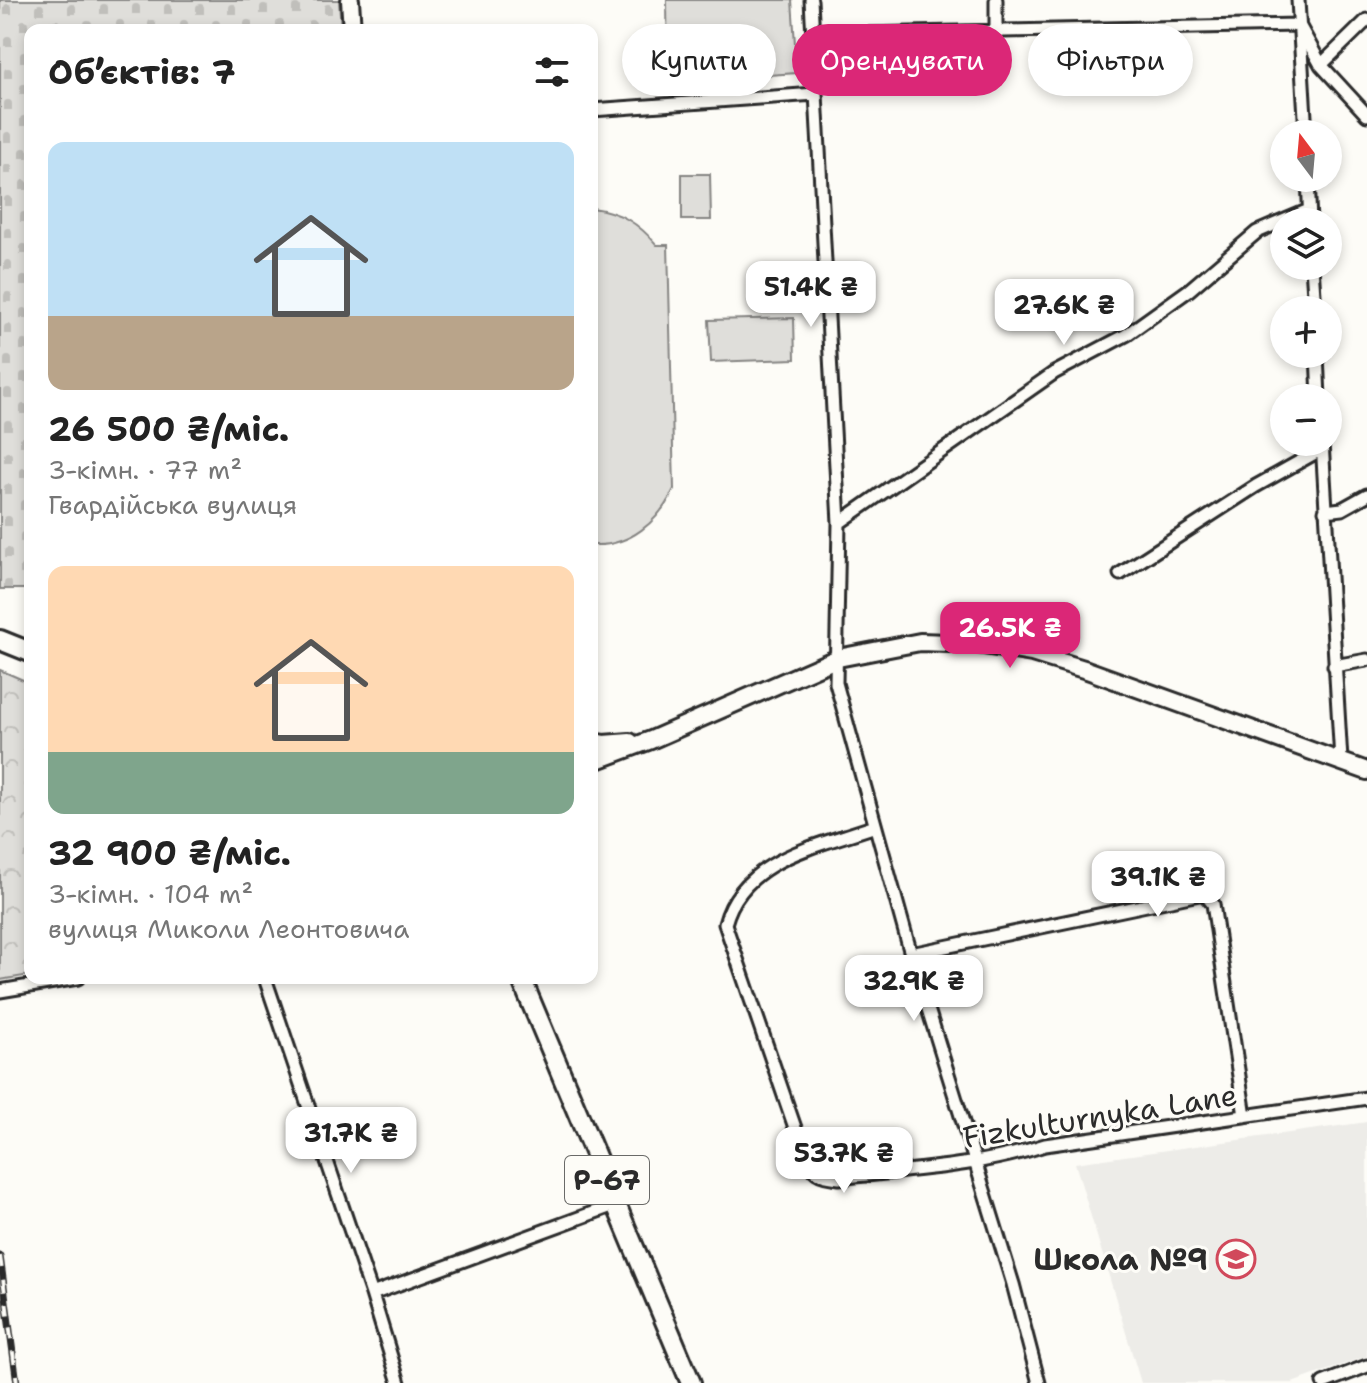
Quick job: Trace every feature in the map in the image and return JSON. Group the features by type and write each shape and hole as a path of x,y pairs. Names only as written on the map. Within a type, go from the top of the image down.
{"main road":[{"path":"350,0 352,24"},
{"path":"0,640 24,650"},
{"path":"598,760 651,740 838,658 920,642 977,644 1032,653 1367,771"},
{"path":"598,743 651,740"},
{"name":"Р-67","path":"524,984 691,1383"}],"street":[{"path":"811,0 812,24"},
{"path":"996,0 996,24"},
{"path":"1298,0 1305,120"},
{"path":"1321,65 1367,20"},
{"path":"1012,31 1299,25"},
{"path":"1299,25 1321,65 1367,115"},
{"path":"598,110 792,96"},
{"path":"815,96 839,523 836,683 911,954 1013,1284 1039,1383"},
{"path":"839,523 1054,373 1126,335 1189,290 1257,232 1270,228"},
{"path":"1120,574 1306,456"},
{"path":"1322,456 1341,760"},
{"path":"1325,511 1342,509 1367,495"},
{"path":"1334,666 1367,660"},
{"name":"Fizkulturnyka Lane","path":"875,826 770,865 748,881 729,907 725,924 804,1154 813,1171 824,1177 839,1178 975,1162 1016,1155 1045,1145 1367,1098"},
{"path":"911,954 1204,893 1213,904 1245,1116"},
{"path":"0,991 42,984"},
{"path":"267,984 399,1383"},
{"path":"372,1294 617,1204"},
{"path":"1323,1383 1367,1366"}],"shaded area":[{"name":"Школа №9","path":"1367,1122 1367,1356 1292,1383 1141,1383 1075,1163"}],"green space":[{"path":"0,0 339,0 341,24 24,24 24,589 0,589"},
{"path":"667,0 792,0 792,73 776,74 776,24 667,24"},
{"path":"682,174 710,174 711,220 682,220"},
{"path":"598,209 612,212 636,225 657,245 668,245 674,489 651,522 630,537 598,545"},
{"path":"794,318 795,359 711,362 709,320"},
{"path":"0,670 24,680 24,976 0,980"}],"railway":[{"path":"0,1256 17,1383"}],"place":[{"name":"Школа №9","path":"1236,1259"}]}
